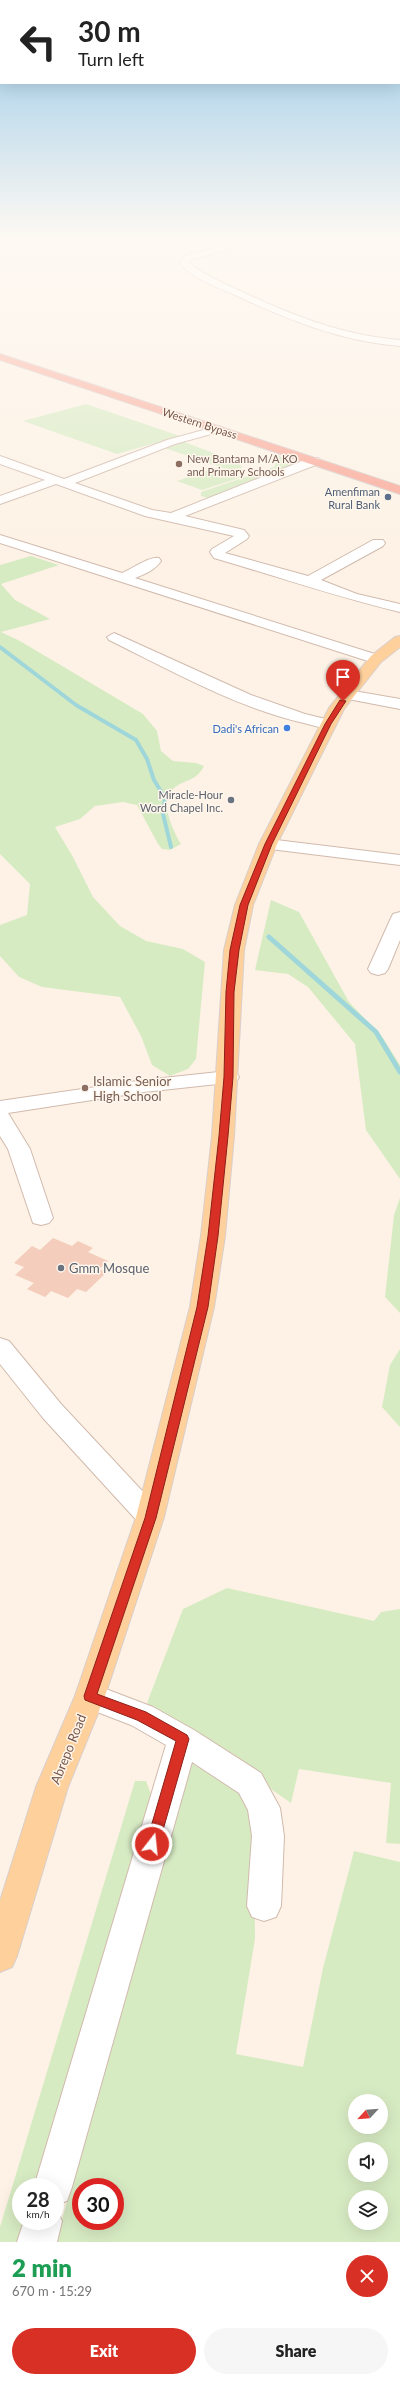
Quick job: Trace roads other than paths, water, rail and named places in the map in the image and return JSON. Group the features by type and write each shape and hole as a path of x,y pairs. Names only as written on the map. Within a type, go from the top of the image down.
{"highway":[{"name":"Western Bypass","path":"0,350 400,482"},
{"name":"Western Bypass","path":"0,357 400,490"}],"main road":[{"name":"Abrepo Road","path":"0,1956 52,1787 90,1696 150,1518 202,1307 213,1236 228,1077 230,992 234,950 244,905 268,844 337,708 391,649"}],"street":[{"path":"0,500 170,442 218,429"},
{"path":"0,460 149,513 239,533 242,536 217,552 219,555 310,581 353,597 400,608"},
{"path":"172,517 314,461"},
{"path":"0,539 122,578 391,649"},
{"path":"310,581 378,543"},
{"path":"122,578 141,571 154,561"},
{"path":"114,637 246,699 277,711 328,724"},
{"path":"348,695 400,704"},
{"path":"268,844 400,860"},
{"path":"378,969 400,918"},
{"path":"0,1108 144,1086 228,1077"},
{"path":"0,1117 7,1126 19,1149 42,1218"},
{"path":"0,1347 52,1411 150,1518"},
{"path":"90,1696 142,1716 183,1739 250,1783 264,1808 268,1836 264,1906"},
{"path":"56,2178 183,1739"},
{"path":"37,2242 40,2230"}],"waterway":[{"path":"0,647 76,705 136,740 147,759 154,780 165,798 163,814 171,847"},
{"path":"269,937 376,1032 400,1072"}],"place":[{"name":"New Bantama M/A KO and Primary Schools","path":"179,464"},
{"name":"Amenfiman Rural Bank","path":"388,497"},
{"name":"Dadi's African","path":"287,728"},
{"name":"Miracle-Hour Word Chapel Inc.","path":"231,800"},
{"name":"Islamic Senior High School","path":"85,1088"},
{"name":"Gmm Mosque","path":"61,1268"}]}
